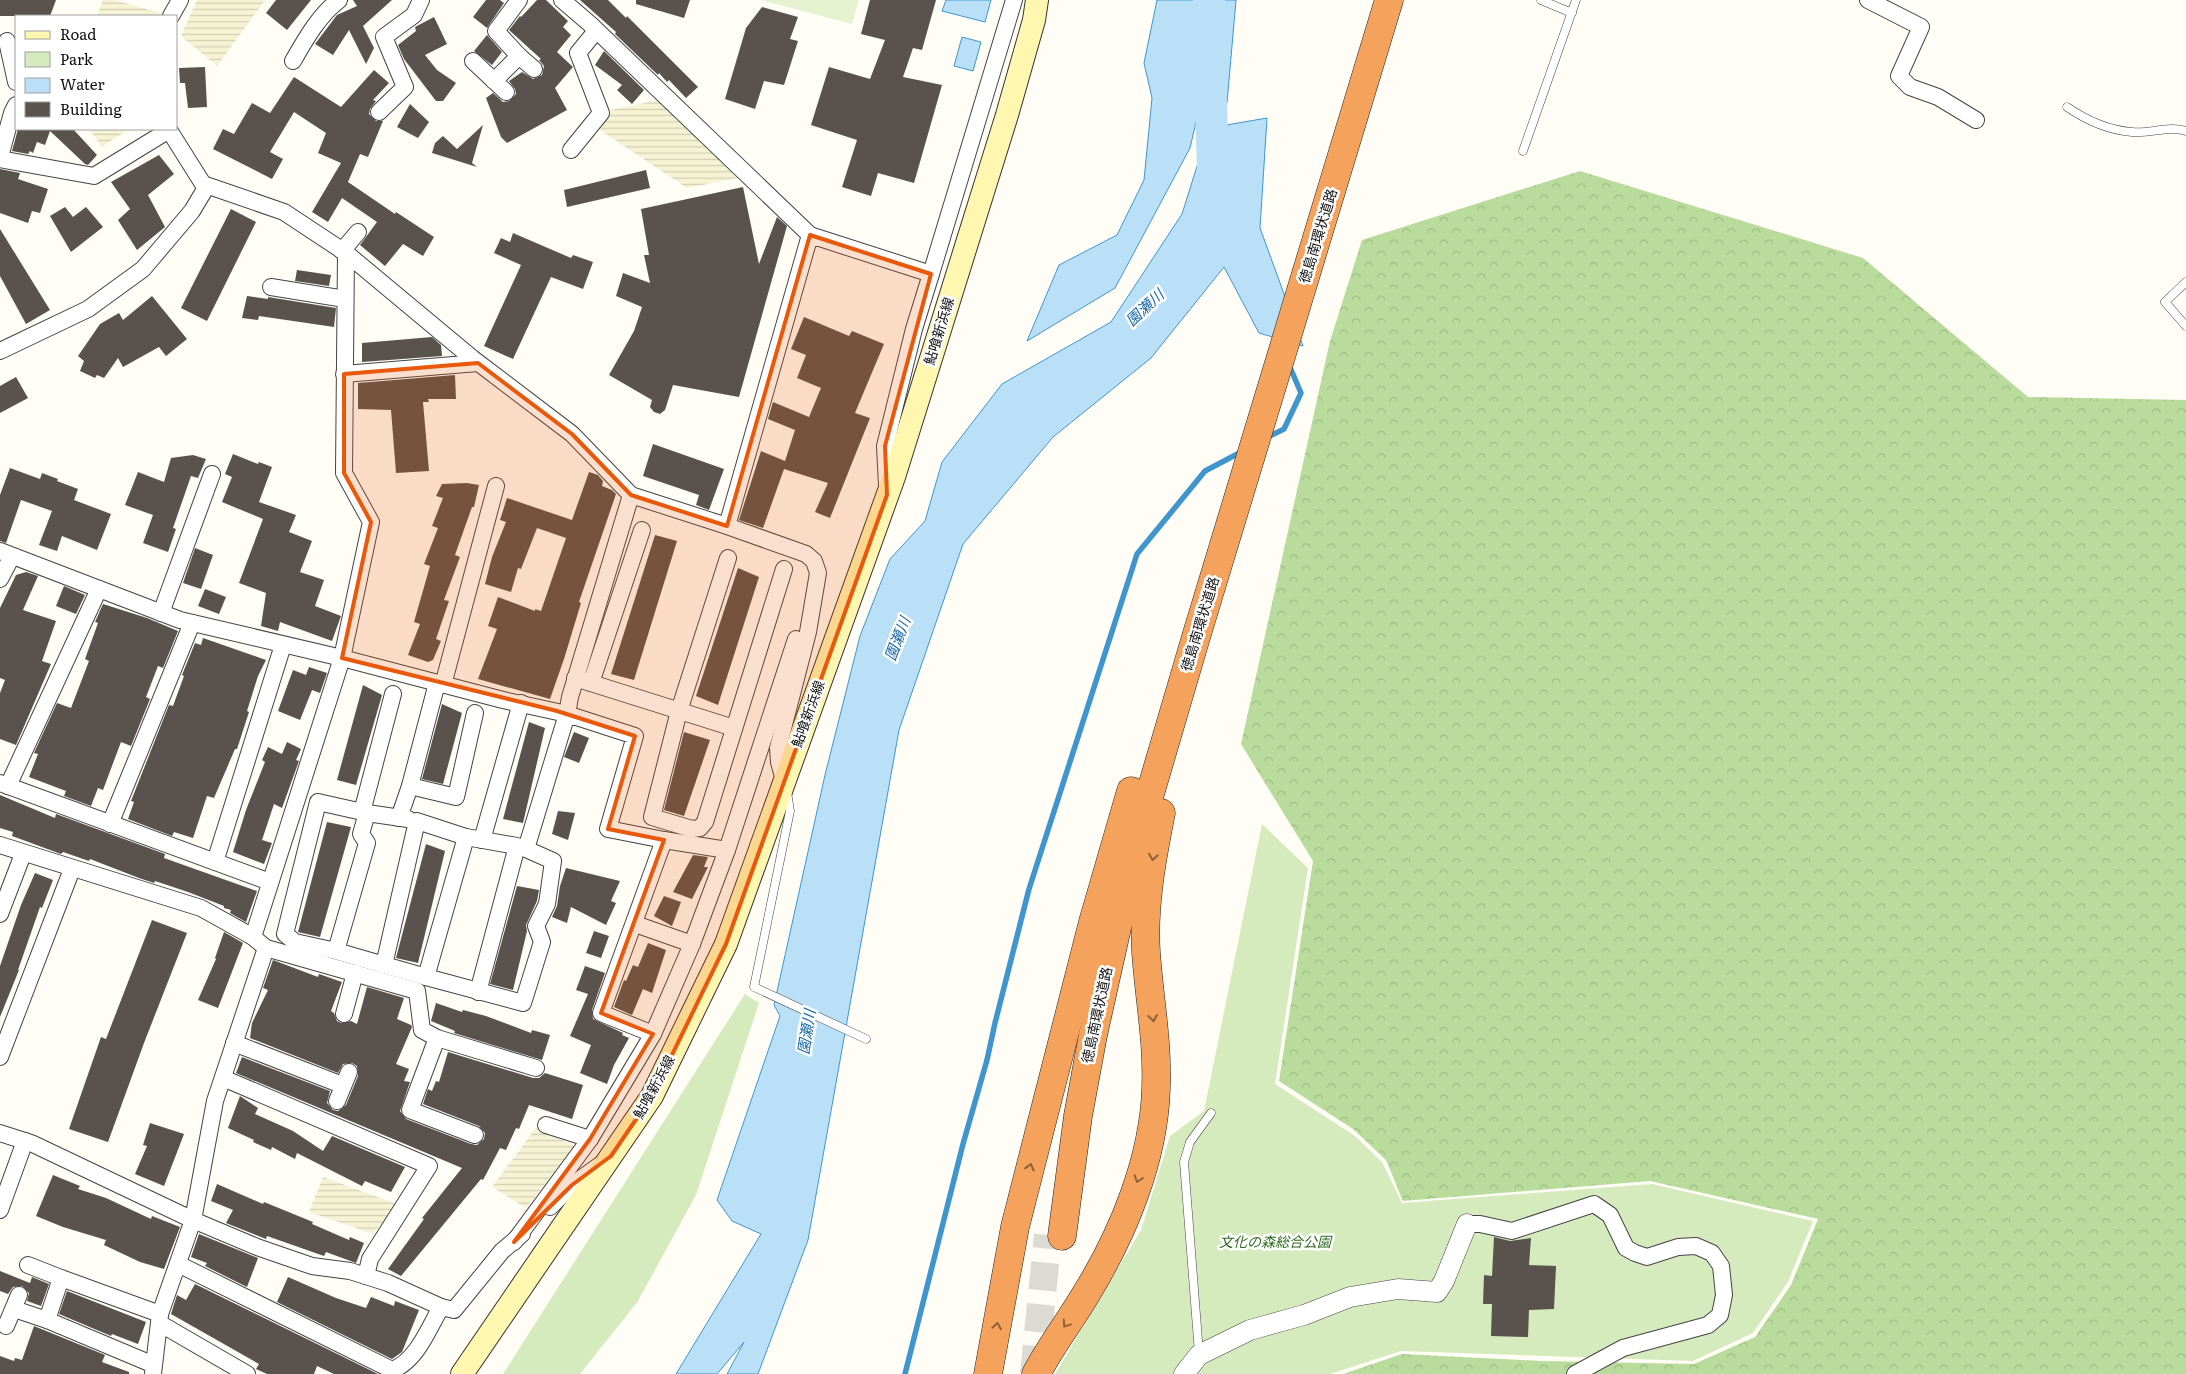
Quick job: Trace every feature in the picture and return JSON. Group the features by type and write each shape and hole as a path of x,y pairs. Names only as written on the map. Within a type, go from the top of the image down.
{"highway":[{"name":"徳島南環状道路","path":"1225,516 1196,637 1137,838 1092,1035 1055,1236 1061,1134 1101,927 1145,744 1225,516 1308,251 1378,12"},
{"path":"1036,1374 1104,1262 1127,1210 1146,1154 1156,1088 1156,1050 1146,950 1146,916 1157,832 1196,637"},
{"path":"988,1374 1015,1227 1093,922 1145,744"}],"main road":[{"name":"鮎喰新浜線","path":"462,1374 652,1096 726,944 887,496 1007,115 1034,20 1037,0"}],"street":[{"path":"172,15 180,0"},
{"path":"293,61 299,37 339,0"},
{"path":"379,112 405,87 384,37 414,15 421,0"},
{"path":"519,0 496,31 534,69"},
{"path":"562,0 810,235 931,274"},
{"path":"887,496 885,446 914,329 1014,0"},
{"path":"1868,0 1921,27 1898,76 1910,87 1938,98 1976,120"},
{"path":"571,150 602,113 578,53 596,31"},
{"path":"7,41 15,77"},
{"path":"473,61 500,87 519,56"},
{"path":"15,107 0,158 94,176 169,130 203,184 284,212 344,252 478,363 572,434 631,495 806,554 814,561 818,573 808,632 778,748 779,762 784,780"},
{"path":"0,351 88,309 143,269 192,211 208,186"},
{"path":"253,937 342,658 371,522 344,473 344,252 358,232"},
{"path":"727,526 810,235"},
{"path":"271,287 345,299"},
{"path":"344,374 478,363"},
{"path":"161,613 212,474"},
{"path":"399,818 440,684 496,486"},
{"path":"478,992 521,847 567,714 575,678 631,495"},
{"path":"591,683 642,530"},
{"path":"0,579 6,554 192,623 567,714 635,736 608,829 727,850"},
{"path":"728,558 679,711 652,817 692,829 700,828 705,822 784,569"},
{"path":"514,1242 590,1139 653,1034 692,944 727,850 818,573"},
{"path":"99,589 4,784 270,882"},
{"path":"110,824 192,623"},
{"path":"215,862 284,645"},
{"path":"575,678 734,728"},
{"path":"336,952 367,843 361,834 364,813 393,694"},
{"path":"426,977 520,703"},
{"path":"410,786 456,797 474,713"},
{"path":"318,802 364,813 399,818 417,820 474,839 521,847 552,860 547,904 536,926 542,942 523,1003 294,942 285,934 318,802"},
{"path":"384,965 417,820"},
{"path":"653,1034 600,1013 635,924 664,840"},
{"path":"0,845 22,854 202,908 253,937 266,948 417,991 422,1030 437,1038 536,1068"},
{"path":"0,914 22,854"},
{"path":"0,1056 72,869"},
{"path":"635,924 692,944"},
{"path":"6,1326 16,1302 47,1320 153,1369 160,1319 193,1220 215,1101 266,948"},
{"path":"344,1014 355,974"},
{"path":"437,1038 410,1110 475,1135"},
{"path":"234,1043 343,1086"},
{"path":"223,1078 429,1166 370,1259 366,1276"},
{"path":"546,1125 590,1139"},
{"path":"0,1133 25,1141 193,1220 257,1247 312,1266 350,1272 388,1283 441,1307 454,1310 502,1251 514,1242 572,1185 611,1156"},
{"path":"0,1210 25,1141"},
{"path":"1184,1374 1199,1355 1250,1330 1304,1315 1350,1297 1398,1290 1437,1292 1444,1282 1468,1224 1480,1224 1512,1231 1594,1204 1610,1214 1626,1248 1635,1253 1647,1257 1678,1247 1696,1246 1712,1254 1721,1266 1724,1295 1720,1315 1708,1326 1623,1348 1574,1374"},
{"path":"178,1264 392,1370 403,1366 408,1360 441,1307"},
{"path":"28,1265 160,1319 248,1374"},
{"path":"47,1320 61,1278"}],"lane":[{"path":"1541,0 1572,13"},
{"path":"1523,151 1576,0"},
{"path":"2067,106 2085,119 2132,132 2178,128 2186,131"},
{"path":"2186,282 2165,302 2186,326"},
{"path":"784,780 790,811 754,987 862,1037"},
{"path":"1199,1355 1184,1162 1190,1142 1211,1113"}],"highlighted area":[{"path":"810,235 931,274 885,446 887,495 726,944 652,1096 611,1156 572,1185 514,1242 590,1139 653,1034 601,1013 664,840 608,829 635,736 557,711 342,658 371,522 344,473 344,374 478,363 572,434 631,495 727,526"}],"shaded area":[{"path":"103,0 115,0 163,14 163,15 97,15"},
{"path":"197,0 265,0 217,66 181,36"},
{"path":"659,100 743,177 687,188 600,130 611,110"},
{"path":"90,130 128,130 102,147"},
{"path":"536,1128 575,1146 526,1208 492,1187"},
{"path":"323,1177 397,1204 373,1234 309,1212"}],"green space":[{"path":"761,0 859,0 852,24"},
{"path":"1580,171 1863,258 2028,397 2186,400 2186,1374 1343,1374 1402,1354 1542,1361 1694,1364 1755,1337 1791,1285 1818,1219 1650,1181 1403,1201 1386,1160 1353,1129 1279,1081 1313,861 1241,744 1330,341 1362,240"},
{"name":"文化の森総合公園","path":"1262,824 1308,868 1275,1084 1355,1136 1382,1162 1402,1203 1652,1184 1813,1221 1788,1282 1753,1333 1693,1361 1401,1351 1330,1374 1055,1374 1141,1230 1170,1136 1204,1111"},
{"path":"745,994 759,1003 696,1195 638,1301 580,1374 503,1374"}],"water":[{"path":"946,0 991,0 985,22 942,11"},
{"path":"1157,0 1236,0 1227,103 1199,109 1190,148 1115,288 1027,341 1059,265 1117,235 1144,180 1152,98 1144,63"},
{"path":"962,37 981,42 973,71 954,66"},
{"path":"1267,118 1260,228 1303,346 1259,333 1224,267 1151,358 1053,437 963,544 899,730 808,1240 758,1374 727,1374 744,1342 717,1374 676,1374 761,1234 732,1221 717,1200 780,1016 774,1005 825,775 860,636 890,559 925,521 942,462 1002,384 1111,322 1182,214 1209,128"}],"building":[{"path":"0,0 56,0 50,15 0,16"},
{"path":"276,0 311,0 287,30 266,13"},
{"path":"353,0 392,0 363,26 374,48 366,64 349,30 333,55 315,44 337,15 357,6"},
{"path":"486,0 500,0 504,3 487,28 473,17"},
{"path":"537,0 546,0 568,21 563,27 571,35 557,52 573,67 555,88 567,110 507,143 501,137 486,98 493,93 503,102 509,101 516,94 509,81 522,72 533,79 542,75 544,66 539,60 541,59 509,30 520,16"},
{"path":"580,0 608,0 626,18 627,16 698,87 686,98 669,80 667,82 659,73 658,75 615,34 616,32"},
{"path":"636,0 690,0 684,18 636,4"},
{"path":"870,0 936,0 922,50 913,48 903,77 942,85 914,183 878,173 871,196 842,187 857,140 811,125 829,67 870,79 885,40 861,34"},
{"path":"762,7 798,17 790,39 798,41 784,85 764,81 755,109 725,99 746,28"},
{"path":"434,17 447,44 425,55 437,70 456,83 443,101 436,101 404,59 398,45 416,31 415,27"},
{"path":"487,35 502,52 492,65 474,51"},
{"path":"604,51 644,90 632,104 617,90 622,85 595,65"},
{"path":"205,67 207,107 188,108 185,83 180,83 179,68"},
{"path":"374,70 389,83 373,100 376,101 369,114 376,121 383,121 368,157 360,154 348,182 395,214 396,212 434,237 423,256 403,244 385,266 360,245 377,222 342,198 328,222 312,212 341,163 318,153 326,133 294,112 270,152 283,159 272,179 213,149 223,129 234,134 252,103 270,113 294,77 341,107"},
{"path":"410,104 429,122 418,138 397,127"},
{"path":"483,125 472,163 477,167 432,153 435,143 443,136 457,149"},
{"path":"18,130 74,130 97,155 88,165 85,164 50,131 45,145 37,142 33,153 30,151 28,154 12,151"},
{"path":"159,155 174,174 148,195 165,227 137,250 118,220 130,209 111,182"},
{"path":"0,169 20,173 18,179 48,189 40,213 32,211 28,223 0,213"},
{"path":"646,170 650,188 567,207 564,190"},
{"path":"743,187 759,264 777,217 787,226 739,397 673,385 665,410 660,414 654,412 650,407 652,400 609,375 634,331 642,307 616,296 623,273 650,283 644,255 649,255 641,209"},
{"path":"65,207 73,217 86,207 103,227 71,252 50,216"},
{"path":"231,209 256,222 207,321 181,308"},
{"path":"0,229 50,310 26,324 0,276"},
{"path":"513,233 571,258 573,255 593,262 583,289 551,277 513,359 484,346 521,265 494,253 501,238 510,242"},
{"path":"297,270 331,275 329,286 295,281"},
{"path":"152,296 187,339 166,356 159,347 123,367 118,358 104,378 97,375 95,378 80,371 84,361 78,356 100,324 119,313 123,320"},
{"path":"247,296 268,299 268,297 336,308 334,327 259,316 258,320 242,318"},
{"path":"804,317 849,336 852,331 884,344 855,413 870,418 830,518 815,512 828,483 784,469 763,528 739,520 761,451 785,461 795,430 768,419 773,402 809,417 821,388 797,378 806,355 791,349"},
{"path":"432,337 441,345 442,356 362,362 362,343"},
{"path":"455,375 456,399 428,399 429,402 423,402 429,471 396,473 391,410 358,409 358,383"},
{"path":"16,377 28,398 0,413 0,386"},
{"path":"653,444 724,469 709,510 696,505 699,495 643,476"},
{"path":"233,454 258,464 259,462 272,467 259,502 296,515 289,532 312,541 300,572 324,580 315,606 341,616 332,641 280,622 278,631 261,626 266,593 239,583 263,519 222,502 232,477 225,474"},
{"path":"193,455 206,459 198,478 191,476 173,528 176,529 168,552 143,543 153,515 125,505 138,472 164,482 171,458"},
{"path":"10,468 40,479 42,473 58,479 57,481 78,489 74,500 111,514 97,550 62,536 57,551 39,545 52,511 21,500 6,543 0,541 0,495"},
{"path":"589,472 598,475 603,481 602,486 616,494 579,602 581,603 550,699 478,679 497,629 488,626 498,597 535,611 535,609 541,611 566,538 537,528 521,569 518,568 511,592 485,584 492,557 506,522 500,520 507,498 572,520"},
{"path":"467,483 479,485 474,507 472,507 455,555 460,557 444,600 449,601 436,639 441,641 433,660 428,662 408,655 420,624 414,622 430,566 424,564 438,528 432,526 443,498 436,496 442,484"},
{"path":"655,535 677,541 634,680 611,674"},
{"path":"195,548 213,555 201,589 183,583"},
{"path":"738,568 759,577 718,705 696,696"},
{"path":"26,572 38,576 23,610 56,621 42,661 51,664 16,745 0,739 0,693 5,680 0,678 0,608 16,575"},
{"path":"64,586 85,595 76,614 56,606"},
{"path":"205,589 226,597 219,614 198,606"},
{"path":"103,604 147,618 178,631 163,668 158,666 146,697 150,699 131,746 121,742 103,790 98,788 91,806 64,796 66,791 29,777 38,754 34,753 57,703 71,708 89,661 85,659 98,623 95,622"},
{"path":"203,638 266,660 258,676 237,749 235,749 214,798 207,796 193,838 174,832 172,836 128,819 134,802 131,801 169,705 173,706 184,676 182,675 195,643 201,645"},
{"path":"309,667 327,673 320,693 312,690 300,720 278,711 293,670 306,675"},
{"path":"363,685 382,695 356,785 337,780"},
{"path":"442,704 462,713 443,784 422,779"},
{"path":"529,722 545,728 523,823 503,819"},
{"path":"574,732 589,738 579,763 564,757"},
{"path":"684,732 710,740 684,816 664,810"},
{"path":"287,742 301,749 296,760 299,761 282,808 274,804 262,840 272,843 264,864 233,852 246,810 265,762 262,760 268,747 282,754"},
{"path":"0,795 55,818 56,814 165,854 164,858 257,891 246,922 230,913 231,910 224,908 224,906 188,892 155,881 154,883 139,878 90,859 89,861 63,852 61,854 12,836 13,832 0,828"},
{"path":"558,811 575,813 568,840 552,834"},
{"path":"327,822 351,827 320,937 298,932"},
{"path":"426,844 445,851 418,963 396,958"},
{"path":"693,855 708,857 704,867 708,867 692,899 673,892"},
{"path":"566,868 620,881 611,901 616,903 606,925 571,907 567,923 552,917 557,906 560,886"},
{"path":"35,873 53,880 42,908 40,907 19,970 0,1017 0,966 21,905"},
{"path":"517,886 539,890 537,901 526,925 527,931 513,990 490,984"},
{"path":"664,896 681,902 672,926 654,916"},
{"path":"152,920 187,933 108,1142 69,1129 101,1037 106,1039"},
{"path":"594,931 609,936 601,958 586,953"},
{"path":"224,932 243,943 218,1008 198,1000 216,959"},
{"path":"648,943 666,950 652,993 643,989 632,1015 614,1007 624,980 626,981 633,965 638,967"},
{"path":"273,960 318,977 319,974 342,982 331,1011 334,1013 337,1021 341,1023 351,1021 357,1024 367,987 404,998 397,1019 412,1027 396,1064 409,1069 404,1081 410,1082 400,1111 406,1119 471,1144 477,1145 484,1139 485,1133 479,1126 423,1104 428,1089 432,1091 436,1081 439,1082 448,1052 533,1078 539,1078 545,1073 583,1085 572,1119 529,1105 519,1129 516,1128 506,1150 500,1148 483,1180 481,1179 401,1276 388,1269 424,1219 422,1218 462,1168 236,1073 242,1057 330,1091 327,1103 333,1110 338,1111 346,1105 358,1076 357,1066 352,1063 343,1064 338,1073 250,1038 252,1023 268,990 263,988"},
{"path":"585,966 605,973 592,1010 593,1019 623,1033 622,1035 629,1038 614,1065 607,1084 580,1073 591,1045 570,1036 588,994 576,990"},
{"path":"436,1003 462,1012 463,1010 486,1016 531,1033 532,1030 550,1035 542,1060 454,1033 455,1031 431,1021"},
{"path":"240,1096 258,1108 255,1114 293,1131 323,1151 332,1136 405,1167 391,1192 365,1181 362,1186 297,1153 295,1159 272,1147 271,1150 228,1128"},
{"path":"150,1123 184,1134 164,1186 135,1174 147,1146 143,1145"},
{"path":"53,1175 80,1186 78,1189 106,1198 151,1219 152,1216 180,1227 164,1269 140,1262 104,1245 106,1240 63,1227 36,1216"},
{"path":"217,1184 263,1204 264,1202 313,1222 312,1224 349,1240 350,1237 364,1243 356,1263 326,1252 324,1256 267,1236 266,1239 226,1223 233,1210 211,1201"},
{"path":"199,1234 258,1258 247,1287 205,1266 207,1263 191,1257"},
{"path":"1494,1237 1510,1241 1531,1238 1529,1265 1556,1266 1554,1309 1529,1310 1528,1337 1491,1336 1492,1304 1483,1304 1484,1275 1492,1276"},
{"path":"0,1271 30,1283 32,1277 49,1284 41,1306 27,1301 29,1293 22,1286 13,1287 8,1294 0,1291"},
{"path":"288,1277 336,1298 366,1308 371,1297 394,1306 395,1301 419,1310 402,1352 392,1359 277,1302"},
{"path":"195,1284 378,1374 334,1374 317,1366 314,1374 267,1374 256,1369 259,1364 171,1314 177,1295 186,1300"},
{"path":"67,1291 146,1322 138,1344 112,1334 111,1336 59,1314"},
{"path":"34,1326 105,1355 102,1362 129,1372 129,1374 0,1374 0,1356 14,1361 15,1358 22,1360"}],"waterway":[{"name":"園瀬川","path":"1209,0 1213,171"},
{"path":"1264,439 1284,429 1301,393 1289,365"},
{"path":"905,1374 963,1144 987,1060 1029,889 1137,554 1205,471 1243,451"}],"tunnel":[{"path":"1034,1374 1048,1235"}]}
